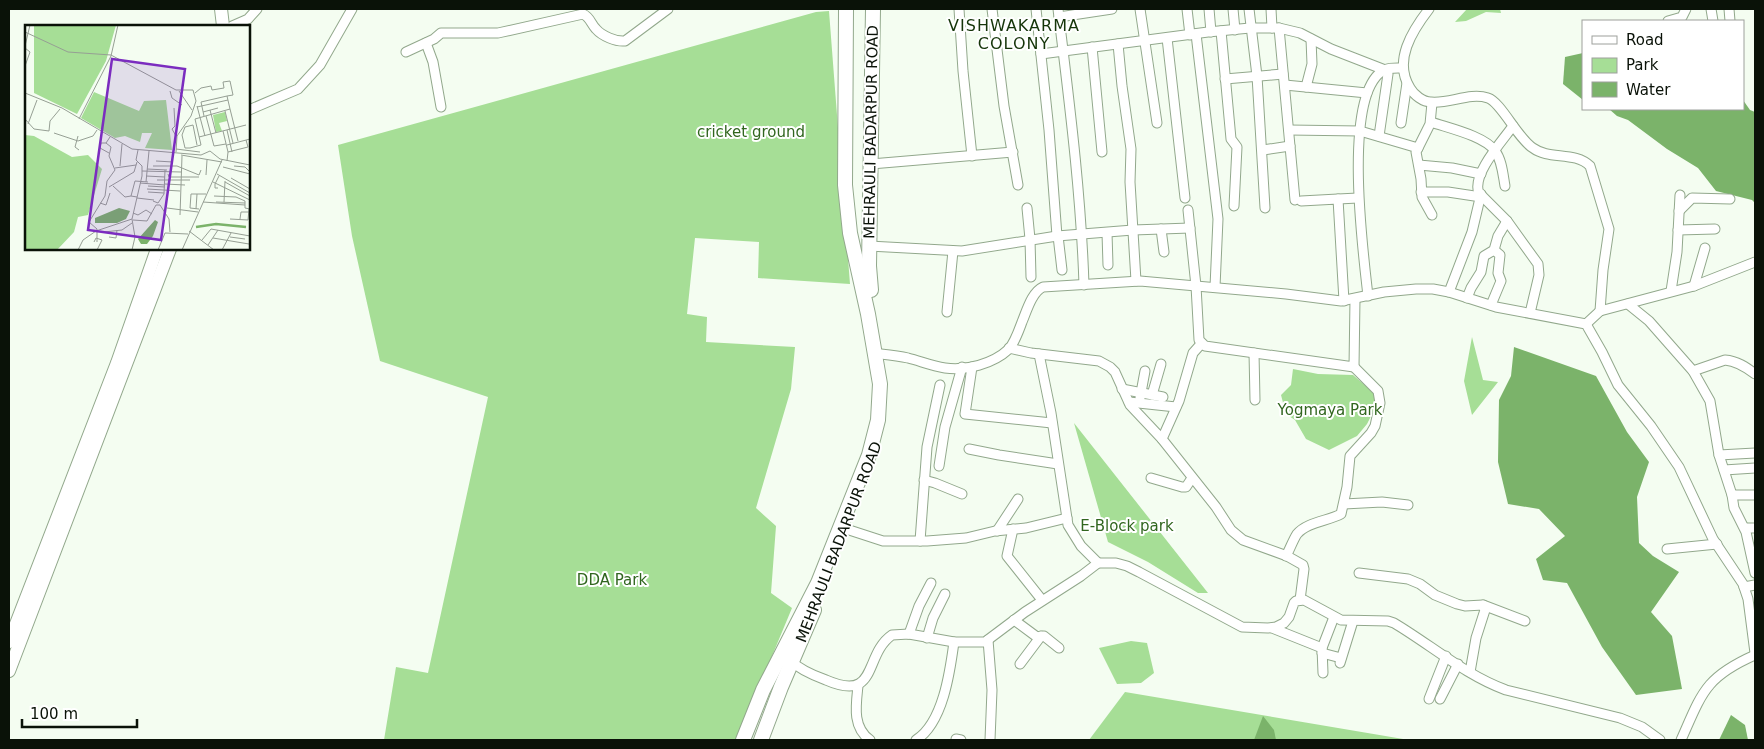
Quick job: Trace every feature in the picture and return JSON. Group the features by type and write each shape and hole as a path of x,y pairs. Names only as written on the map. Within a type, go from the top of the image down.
{"main road":[{"name":"MEHRAULI BADARPUR ROAD","path":"761,740 787,658 877,450 884,424 887,400 870,283 850,233 845,185 846,9"},
{"name":"MEHRAULI BADARPUR ROAD","path":"844,529 874,438 880,402 880,384 863,266 869,246 873,9"},
{"name":"MEHRAULI BADARPUR ROAD","path":"743,740 763,690 787,658"}],"street":[{"path":"220,9 223,25"},
{"path":"234,25 248,19 257,9"},
{"path":"250,110 298,89 320,65 352,9"},
{"path":"406,52 442,33 498,33 583,14 586,15 602,35 625,41 668,9"},
{"path":"959,9 972,156"},
{"path":"992,9 1004,106 1018,185"},
{"path":"1036,9 1062,270"},
{"path":"1084,285 1082,235 1064,51 1058,13 1112,9"},
{"path":"1140,9 1157,123"},
{"path":"1187,9 1193,34 1218,219 1216,287"},
{"path":"1209,9 1211,32"},
{"path":"1233,9 1235,30"},
{"path":"1249,9 1263,150 1265,208"},
{"path":"1271,9 1284,74 1288,130 1298,201 1358,198"},
{"path":"1429,9 1418,23 1404,56 1403,74 1416,96 1432,103 1470,97 1489,98 1535,150 1582,160 1590,166 1609,229 1600,311"},
{"path":"1675,20 1682,17 1686,9"},
{"path":"1041,54 1211,32 1250,28 1276,28 1292,30 1331,49 1385,70 1403,68"},
{"path":"1221,31 1231,138 1237,147 1234,206"},
{"path":"1168,38 1185,198"},
{"path":"1306,87 1312,64 1311,39"},
{"path":"426,43 433,62 441,106"},
{"path":"1118,44 1131,149 1130,182 1136,281"},
{"path":"1092,47 1102,152"},
{"path":"1368,296 1358,198 1360,131 1362,106 1376,77 1385,70"},
{"path":"1379,136 1389,77 1385,70"},
{"path":"1225,79 1284,74"},
{"path":"1400,123 1407,83"},
{"path":"1285,85 1367,94"},
{"path":"1432,103 1431,122 1416,152 1424,202 1432,215"},
{"path":"1431,122 1470,135 1495,151 1502,168 1505,186"},
{"path":"1512,126 1481,174 1477,188 1481,196 1507,221 1540,268 1530,313"},
{"path":"1288,130 1360,131 1418,148"},
{"path":"1263,150 1290,146"},
{"path":"871,164 1013,152"},
{"path":"1419,165 1452,168 1481,174"},
{"path":"1422,192 1481,196"},
{"path":"1671,291 1677,252 1680,195"},
{"path":"1449,292 1472,232 1481,196"},
{"path":"1679,211 1692,198 1730,199"},
{"path":"1338,199 1344,301"},
{"path":"1027,208 1031,277"},
{"path":"1188,210 1196,286 1199,340 1201,344 1354,367 1378,391 1380,402 1371,433 1350,456 1344,504 1340,515 1318,522 1298,533 1286,556"},
{"path":"1467,298 1481,272 1484,256 1494,250 1498,236 1507,221"},
{"path":"869,246 967,251 1030,239 1058,236 1132,230 1190,228"},
{"path":"1161,229 1164,252"},
{"path":"1678,230 1715,229"},
{"path":"1107,233 1108,265"},
{"path":"1694,286 1705,248"},
{"path":"9,642 117,363 157,250"},
{"path":"9,671 170,250"},
{"path":"1491,305 1501,281 1498,273 1500,255 1494,250"},
{"path":"947,312 953,251"},
{"path":"1586,324 1600,311 1694,286 1755,262"},
{"path":"881,354 907,358 942,367 972,367 993,360 1009,348 1019,331 1027,308 1039,288 1043,286 1136,281 1216,287 1344,301 1384,292 1416,288 1449,292 1491,305 1586,324 1602,352 1613,378 1651,426 1679,467 1716,544 1740,577 1752,604 1755,654 1722,672 1710,683 1702,694 1681,740"},
{"path":"1354,367 1355,299"},
{"path":"1628,304 1649,321 1693,371 1710,401 1719,455 1732,495 1734,508 1745,528 1755,573"},
{"path":"1162,439 1176,407 1193,353 1201,344"},
{"path":"1009,348 1039,354 1104,362 1115,372 1129,402 1162,439 1236,535 1243,540 1286,556 1304,567 1300,600"},
{"path":"1254,353 1255,400"},
{"path":"1039,354 1068,525 1074,537 1098,563"},
{"path":"1693,371 1725,360 1740,364 1755,374"},
{"path":"1152,395 1161,364"},
{"path":"939,466 945,427 962,367"},
{"path":"972,367 964,414 1052,423"},
{"path":"1140,403 1145,371"},
{"path":"920,541 929,436 940,385"},
{"path":"1122,389 1163,397"},
{"path":"1129,402 1176,407"},
{"path":"969,449 1058,464"},
{"path":"1719,455 1755,453"},
{"path":"1724,470 1755,468"},
{"path":"1151,478 1182,488 1186,487 1192,478"},
{"path":"924,480 935,482 962,494"},
{"path":"1732,495 1755,495"},
{"path":"997,531 1018,499"},
{"path":"1344,504 1382,502 1408,505"},
{"path":"844,529 883,541 948,540 1067,518"},
{"path":"1745,528 1755,528"},
{"path":"1013,529 1006,556 1042,600"},
{"path":"1668,549 1716,544"},
{"path":"870,740 860,729 857,720 855,709 858,686 889,637 897,634 909,634 954,642 982,643 1098,563 1116,563 1127,566 1242,627 1272,628 1341,661 1353,621"},
{"path":"1359,573 1408,579 1420,584 1435,595 1457,604 1465,606 1483,605 1525,621"},
{"path":"909,634 919,606 931,583"},
{"path":"1744,587 1755,585"},
{"path":"927,638 933,618 945,594"},
{"path":"1272,628 1284,623 1294,603 1300,600 1304,600 1334,617 1353,621 1388,621 1492,685 1620,718 1642,727 1660,740"},
{"path":"1470,672 1476,638 1484,610 1483,605"},
{"path":"1323,673 1322,651 1334,617"},
{"path":"1014,620 1036,637 1044,636 1059,648"},
{"path":"1020,664 1041,636"},
{"path":"988,640 992,690 990,740"},
{"path":"916,740 926,732 941,704 954,642"},
{"path":"1429,699 1446,656"},
{"path":"787,658 811,674 838,686 858,686"},
{"path":"1440,699 1458,664"}],"green space":[{"path":"1467,9 1500,9 1501,13 1486,12 1466,21 1455,22"},
{"name":"DDA Park","path":"829,11 850,284 758,278 759,242 695,238 687,314 707,317 706,342 795,347 791,389 756,508 776,526 771,593 792,608 737,740 384,740 396,667 428,673 488,397 380,361 352,236 338,145 816,12"},
{"path":"1472,337 1483,380 1498,382 1472,415 1464,381"},
{"name":"Yogmaya Park","path":"1293,369 1318,374 1353,375 1374,393 1374,410 1367,424 1357,436 1329,450 1306,439 1295,420 1286,414 1281,395 1291,385"},
{"name":"E-Block park","path":"1074,423 1208,593 1198,593 1148,562 1108,542"},
{"path":"1131,641 1147,643 1154,673 1141,683 1117,684 1099,648"},
{"path":"1125,692 1409,740 1089,740"}],"water":[{"path":"1582,53 1582,99 1563,84 1565,57"},
{"path":"1744,101 1750,110 1755,112 1755,203 1752,200 1716,191 1698,168 1667,149 1628,120 1617,116 1610,110 1744,110"},
{"path":"1514,347 1596,376 1627,432 1649,462 1637,497 1639,543 1653,556 1679,572 1651,612 1672,636 1682,689 1636,695 1602,647 1567,583 1543,580 1536,559 1565,536 1539,509 1508,504 1498,462 1499,400 1511,376"},
{"path":"1731,715 1745,725 1748,740 1719,740"},
{"path":"1263,716 1274,730 1276,740 1254,740"}],"district":[{"name":"VISHWAKARMA COLONY","path":"1014,34"}],"park label":[{"name":"cricket ground","path":"751,132"}]}
